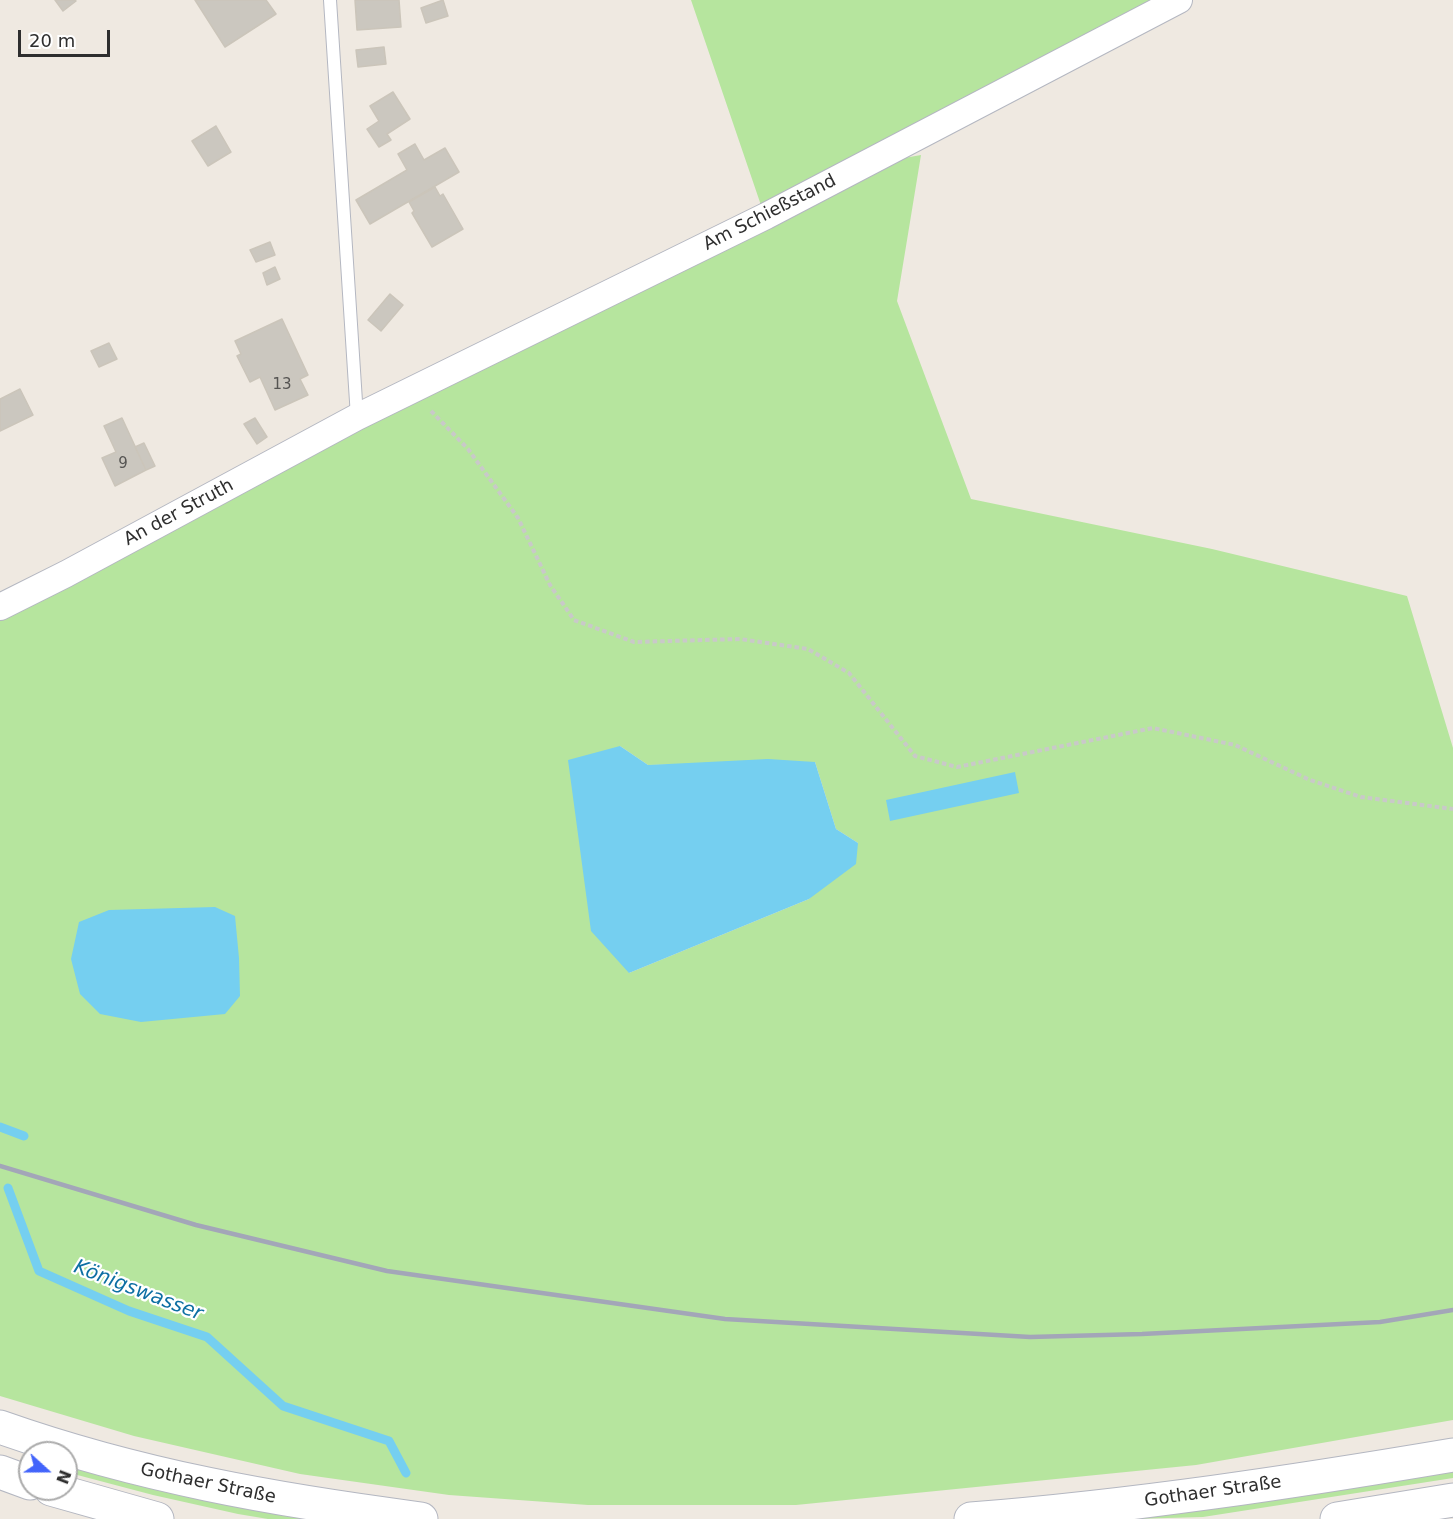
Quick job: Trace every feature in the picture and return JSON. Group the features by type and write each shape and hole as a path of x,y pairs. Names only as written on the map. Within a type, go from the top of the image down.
{"main road":[{"name":"Gothaer Straße","path":"0,1427 114,1463 197,1484 300,1504 421,1519"},
{"name":"Gothaer Straße","path":"971,1519 1075,1511 1193,1496 1453,1455"},
{"path":"0,1472 18,1479"},
{"path":"78,1497 157,1519"},
{"path":"1337,1519 1453,1500"}],"street":[{"name":"Am Schießstand","path":"357,417 766,216 1179,0"},
{"name":"An der Struth","path":"0,607 66,574 357,417"}],"lane":[{"path":"330,0 357,417"}],"path":[{"path":"411,391 468,449 518,518 550,585 574,620 634,642 740,639 808,649 849,673 915,756 957,767 1153,728 1235,745 1310,780 1361,797 1453,809"}],"green space":[{"path":"691,0 1179,0 865,165 921,155 897,301 971,499 1212,549 1407,596 1453,748 1453,1420 1196,1465 796,1505 588,1505 449,1495 300,1474 134,1436 0,1396 0,607 765,217","holes":["620,746 648,765 815,762 836,829 858,843 809,899 629,973"]},
{"path":"78,1465 321,1519 268,1519 153,1495 78,1475"},
{"path":"1453,1469 1453,1478 1203,1517 1132,1519"}],"water":[{"path":"620,746 648,765 768,759 815,762 836,829 858,843 856,864 809,899 629,973 591,931 568,760"},
{"path":"1015,772 1019,793 890,821 886,800"},
{"path":"215,907 235,916 239,958 240,996 225,1014 141,1022 100,1014 80,994 71,959 79,922 109,910"}],"building":[{"path":"55,0 75,0 76,1 63,11"},
{"path":"195,0 266,0 276,14 225,47"},
{"path":"355,0 399,0 401,27 357,30"},
{"path":"443,0 448,16 426,23 421,8"},
{"path":"384,47 386,64 358,67 356,50"},
{"path":"393,92 410,119 387,134 391,140 379,147 367,129 379,121 370,106"},
{"path":"216,126 231,152 208,166 192,141"},
{"path":"415,144 424,160 445,148 459,172 370,224 356,200 407,170 398,154"},
{"path":"435,187 440,196 443,194 463,229 432,247 412,213 414,211 409,202"},
{"path":"270,242 275,255 256,262 250,250"},
{"path":"275,267 280,279 267,285 263,273"},
{"path":"390,294 403,305 381,331 368,320"},
{"path":"282,319 308,375 300,379 308,395 275,410 260,377 250,382 237,356 241,354 235,341"},
{"path":"109,343 117,359 99,367 91,351"},
{"path":"20,389 33,415 0,431 0,399"},
{"path":"122,418 146,470 115,486 102,458 116,452 104,426"},
{"path":"255,418 267,437 257,444 244,424"},
{"path":"144,443 155,466 146,470 135,447"}],"waterway":[{"name":"Königswasser","path":"0,1127 24,1136"},
{"name":"Königswasser","path":"8,1188 39,1271 129,1311 207,1337 283,1406 389,1441 406,1473"}],"railway":[{"path":"0,1166 196,1225 387,1271 725,1319 1030,1337 1380,1322 1453,1310"}]}
